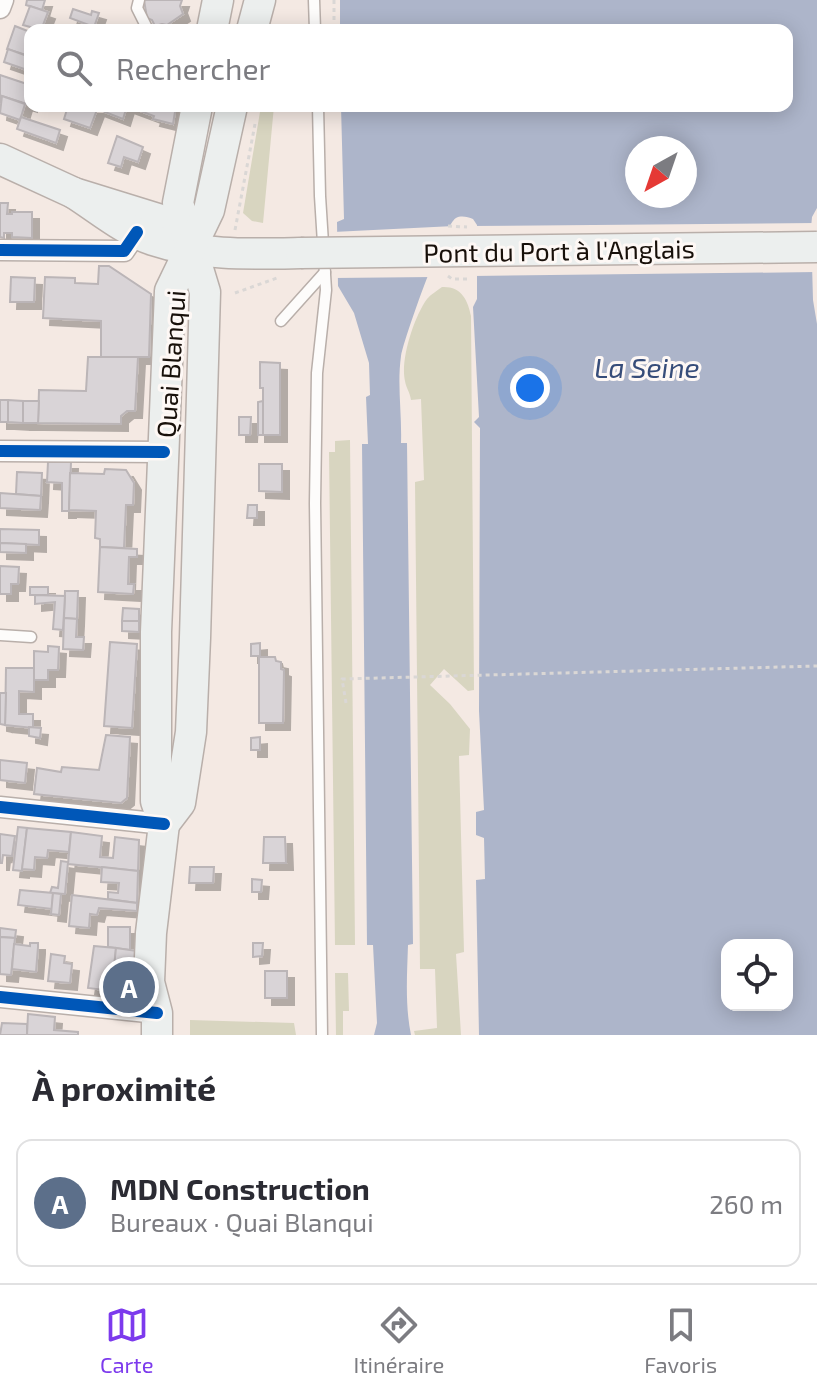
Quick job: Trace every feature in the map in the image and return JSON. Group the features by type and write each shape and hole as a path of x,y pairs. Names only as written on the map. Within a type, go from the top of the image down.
{"main road":[{"path":"213,24 218,0"},
{"path":"254,24 260,0"},
{"path":"190,249 178,203 196,112"},
{"path":"190,249 209,210 244,114"},
{"path":"0,159 74,193 158,219 190,249"},
{"name":"Pont du Port à l'Anglais","path":"74,193 152,240 190,249 293,263 817,247"},
{"name":"Quai Blanqui","path":"157,1024 165,983 168,894 159,878 164,824 156,801 156,632 170,291 190,249"},
{"name":"Quai Blanqui","path":"164,824 180,803 191,732 205,292 190,249"}],"street":[{"path":"0,8 3,0"},
{"path":"0,250 124,251 137,232"},
{"path":"0,451 164,452"},
{"path":"0,807 164,824"},
{"path":"0,997 157,1024"}],"lane":[{"path":"139,0 137,8 145,24"},
{"path":"314,0 315,24"},
{"path":"318,112 326,290 317,373 315,503 322,1035"},
{"path":"281,321 325,272"},
{"path":"0,635 31,637"}],"path":[{"path":"334,0 334,24"},
{"path":"234,233 242,204 244,114"},
{"path":"235,293 265,284 293,263"},
{"path":"346,703 342,679 817,666"}],"shaded area":[{"path":"260,112 273,112 263,223 252,221 243,213"},
{"path":"442,287 454,289 462,295 471,316 474,690 468,691 444,669 430,685 470,729 469,755 459,756 464,952 456,954 461,1035 415,1035 414,1031 437,1028 435,969 420,969 415,482 424,480 421,399 411,400 404,362 417,316 427,299"},
{"path":"350,440 355,945 335,945 329,452 335,452 335,441"},
{"path":"335,973 348,973 349,1011 343,1011 343,1035 336,1035"},
{"path":"190,1020 294,1023 296,1035 190,1035"}],"water":[{"name":"La Seine","path":"340,0 817,0 817,208 811,228 813,300 817,324 817,1035 479,1035 476,880 485,879 484,838 476,835 476,812 484,810 479,711 480,428 474,422 479,417 473,307 477,299 477,225 473,219 462,216 456,218 443,239 401,356 401,443 407,443 413,944 408,945 407,990 411,1035 374,1035 377,1023 373,945 367,945 362,444 368,444 366,397 370,395 369,363 354,313 338,286 337,222 344,219 341,112 793,112 793,24 340,24"}],"pier":[{"path":"816,223 817,289 816,272 473,276 472,226"},
{"path":"454,226 433,277 334,278 333,232"}],"building":[{"path":"27,0 45,0 42,10 26,5"},
{"path":"144,0 182,0 180,6 183,14 168,24 154,24 147,18"},
{"path":"30,6 48,12 43,24 23,25"},
{"path":"73,9 91,15 92,11 99,13 95,24 70,18"},
{"path":"15,26 24,30 24,54 7,49"},
{"path":"8,49 24,55 24,69 4,62"},
{"path":"0,75 24,83 24,103 2,96 0,103"},
{"path":"2,96 24,104 20,120 0,113"},
{"path":"66,112 96,112 90,128 64,119"},
{"path":"105,112 125,112 123,119"},
{"path":"143,112 175,112 173,124 153,119 154,116"},
{"path":"21,117 60,130 56,143 17,129"},
{"path":"117,136 143,147 138,162 124,157 121,167 108,163"},
{"path":"0,203 8,203 7,214 32,212 32,238 12,237 12,233 4,233 4,238 0,237"},
{"path":"99,266 109,266 151,294 149,357 101,357 101,321 43,318 45,277 75,278 75,283 98,284"},
{"path":"11,277 35,278 34,302 10,302"},
{"path":"88,357 138,357 135,411 127,411 121,416 121,424 38,423 39,390 86,391"},
{"path":"260,362 280,363 280,435 263,435"},
{"path":"0,400 8,400 8,422 0,422"},
{"path":"8,400 23,401 23,423 8,422"},
{"path":"23,401 39,401 38,423 23,423"},
{"path":"263,401 263,435 258,435 258,402"},
{"path":"239,417 251,417 250,435 239,435"},
{"path":"48,462 71,462 69,511 62,511 62,483 47,482"},
{"path":"259,464 282,464 282,492 259,491"},
{"path":"105,469 126,470 134,483 133,505 126,505 124,548 100,547 100,539 95,538 96,511 69,510 70,473 104,474"},
{"path":"17,472 42,473 41,496 16,494"},
{"path":"0,493 41,496 40,510 0,508"},
{"path":"248,505 257,505 257,518 247,518"},
{"path":"0,529 39,530 39,545 0,543"},
{"path":"0,543 26,544 26,553 0,552"},
{"path":"100,547 137,549 137,557 129,557 128,584 134,584 133,594 98,592"},
{"path":"0,566 19,567 18,584 11,584 11,594 0,594"},
{"path":"30,587 48,587 48,595 30,595"},
{"path":"65,591 78,591 77,619 64,618"},
{"path":"35,595 65,596 63,630 53,629 55,602 35,604"},
{"path":"123,608 139,609 139,621 122,621"},
{"path":"64,618 77,619 76,637 84,637 83,650 63,649"},
{"path":"122,621 139,621 139,632 122,631"},
{"path":"110,642 137,644 132,728 104,726"},
{"path":"260,643 260,656 251,656 251,644"},
{"path":"48,646 59,647 58,670 48,670 48,680 34,680 34,651 48,652"},
{"path":"259,657 275,657 284,670 283,723 259,723"},
{"path":"6,668 34,668 34,692 19,691 19,714 33,714 33,728 5,725"},
{"path":"0,693 6,693 5,725 0,724"},
{"path":"29,727 41,728 40,738 29,736"},
{"path":"106,735 130,737 127,798 121,803 34,794 37,768 61,772 62,767 99,770"},
{"path":"260,737 260,750 251,750 251,738"},
{"path":"0,760 27,763 25,783 0,780"},
{"path":"18,827 27,828 22,871 13,870"},
{"path":"27,828 71,832 69,852 48,850 47,858 35,857 34,870 22,869"},
{"path":"71,832 102,836 100,857 113,858 115,837 139,840 138,871 68,864"},
{"path":"0,834 15,836 12,856 3,855 2,863 0,863"},
{"path":"264,837 285,837 286,863 263,863"},
{"path":"61,861 68,862 65,894 50,893 52,887 58,888"},
{"path":"102,867 138,871 137,903 108,899 108,892 118,893 119,883 101,882"},
{"path":"190,867 214,867 213,883 189,883"},
{"path":"252,879 262,880 261,892 252,892"},
{"path":"20,890 53,893 52,909 18,905"},
{"path":"53,893 61,894 59,915 51,914"},
{"path":"72,895 137,903 137,911 99,908 97,915 90,914 89,928 69,926"},
{"path":"108,927 130,927 130,950 108,947"},
{"path":"0,928 16,930 15,938 0,937"},
{"path":"0,937 15,938 11,975 0,974"},
{"path":"30,943 38,943 36,972 12,969 14,944 30,946"},
{"path":"253,943 263,943 262,956 253,957"},
{"path":"94,946 116,948 112,991 88,988"},
{"path":"116,948 137,951 137,993 127,998 111,996"},
{"path":"51,954 65,956 64,963 72,964 70,983 48,981"},
{"path":"265,971 287,971 287,998 265,998"},
{"path":"28,1014 55,1017 54,1030 78,1032 78,1035 27,1035"},
{"path":"2,1023 27,1024 27,1035 0,1035"}],"cycle path":[{"path":"0,250 124,251 137,232"},
{"path":"0,451 164,452"},
{"path":"0,807 164,824"},
{"path":"0,997 157,1013"}],"place":[{"name":"MDN Construction","path":"129,987"}]}
